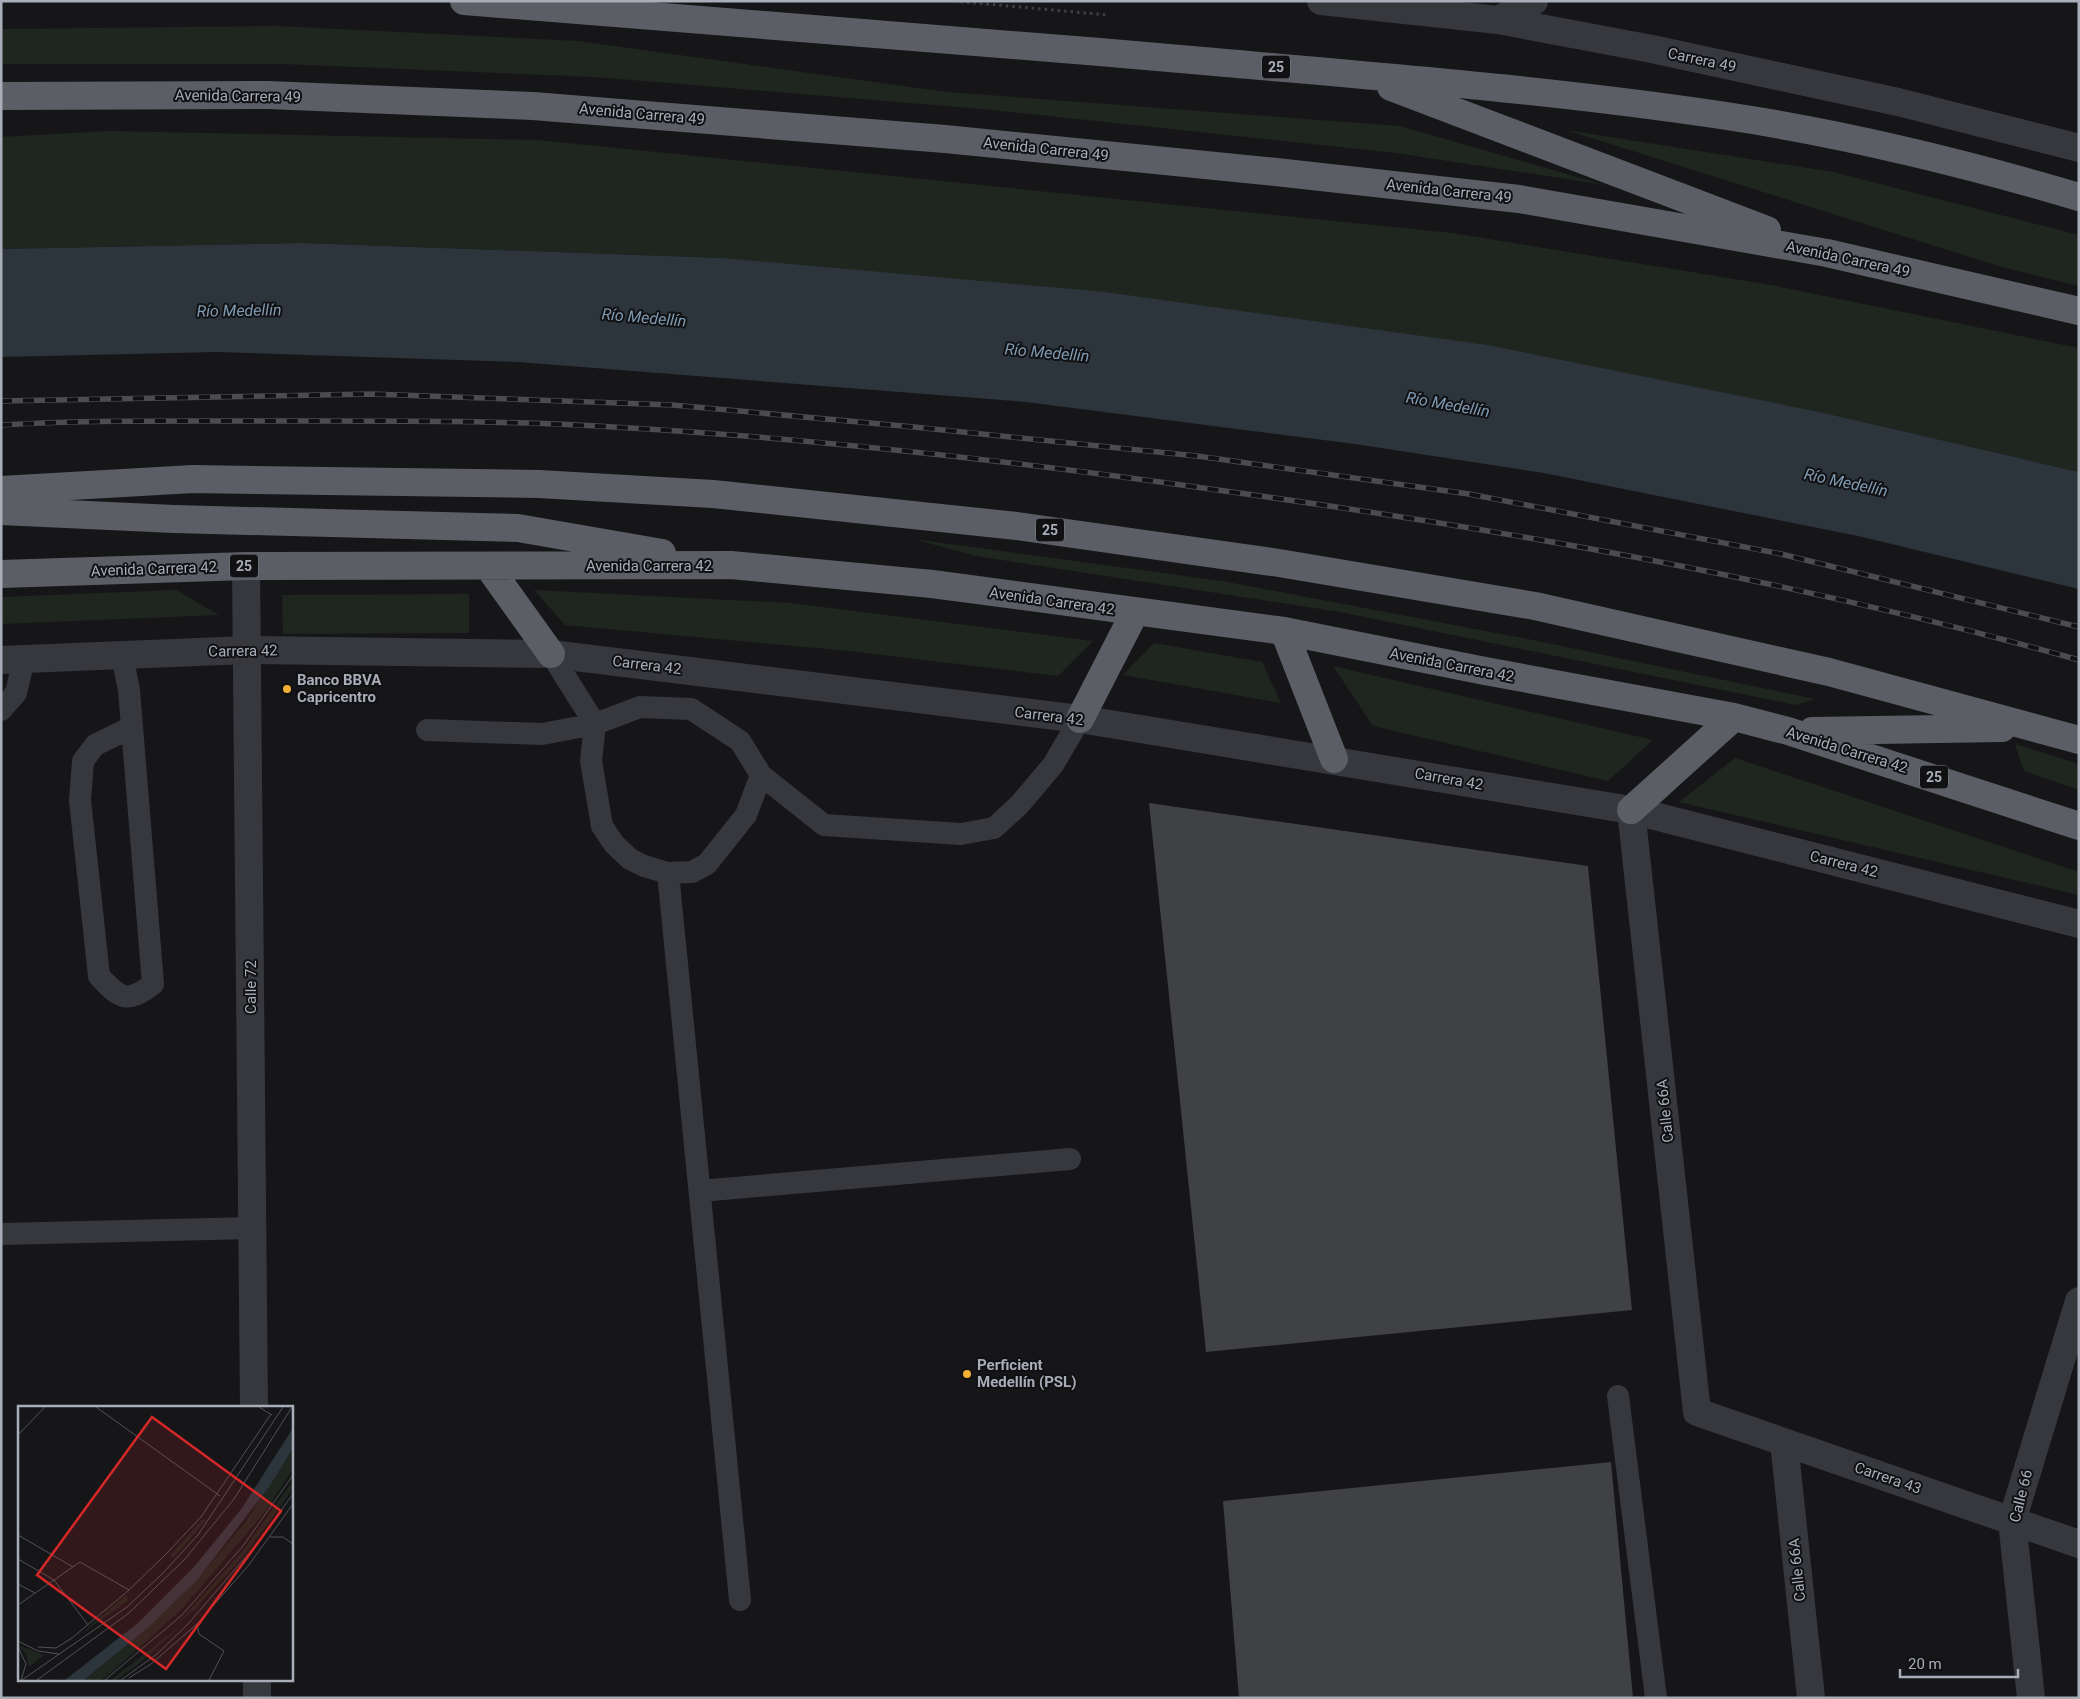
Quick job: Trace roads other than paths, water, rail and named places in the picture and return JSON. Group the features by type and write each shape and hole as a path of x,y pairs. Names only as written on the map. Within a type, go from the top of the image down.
{"highway":[{"name":"25","path":"464,1 806,26 1560,93 1724,115 1882,146 2009,176 2079,197"},
{"path":"1359,74 1827,253"},
{"name":"Avenida Carrera 49","path":"1,96 268,95 533,106 945,139 1286,173 1519,199 1827,253 2079,311"},
{"name":"25","path":"1,490 193,479 539,484 712,494 1017,526 1279,562 1534,606 1828,672 2079,740"},
{"path":"1,511 174,519 518,528 731,565"},
{"name":"Avenida Carrera 42","path":"1,574 246,566 731,565 932,584 1284,631 1485,672 1734,717 1788,731 2079,826"},
{"path":"488,566 551,654"},
{"path":"1080,720 1135,612"},
{"path":"1284,631 1334,759"},
{"path":"1631,810 1734,717"},
{"path":"1788,731 2035,728"}],"street":[{"name":"Carrera 49","path":"1321,1 1498,20 1652,49 1898,102 2079,148"},
{"path":"1498,20 1534,1"},
{"name":"Calle 72","path":"246,566 254,1406"},
{"name":"Carrera 42","path":"12,659 247,650 551,654 1080,720 1334,759 1631,810 2079,924"},
{"name":"Calle 66A","path":"1631,810 1697,1412"},
{"name":"Calle 66","path":"2031,1698 2012,1521 2079,1301"},
{"name":"Carrera 43","path":"1697,1412 2079,1544"},
{"name":"Calle 66A","path":"1784,1442 1811,1698"},
{"path":"257,1682 257,1698"}],"lane":[{"path":"1462,1 1498,20"},
{"path":"551,654 595,724 591,761 602,826 614,844 630,859 668,874 692,872 706,864 746,816 760,776"},
{"path":"122,655 129,690 132,727 152,984 137,996 124,996 113,991 100,976 80,800 83,761 95,745 132,727"},
{"path":"1,710 16,694 12,659"},
{"path":"427,730 542,734 595,724 640,707 691,709 740,741 760,776 824,825 961,834 994,828 1020,804 1053,765 1080,720"},
{"path":"668,874 740,1600"},
{"path":"700,1191 1070,1159"},
{"path":"1,1234 252,1228"},
{"path":"1618,1396 1656,1698"}],"water":[{"name":"Río Medellín","path":"302,243 722,258 1105,292 1487,345 1824,413 2079,472 2079,589 1858,536 1544,473 1355,444 1026,402 518,362 216,352 1,357 1,249"}],"railway":[{"path":"1,401 371,394 673,405 1197,456 1469,494 1781,554 2079,627"},
{"path":"1,425 166,421 526,423 762,437 987,460 1320,505 1539,540 1756,581 1972,631 2079,660"}],"place":[{"name":"Banco BBVA Capricentro","path":"287,689"},
{"name":"Perficient Medellín (PSL)","path":"967,1374"}]}
